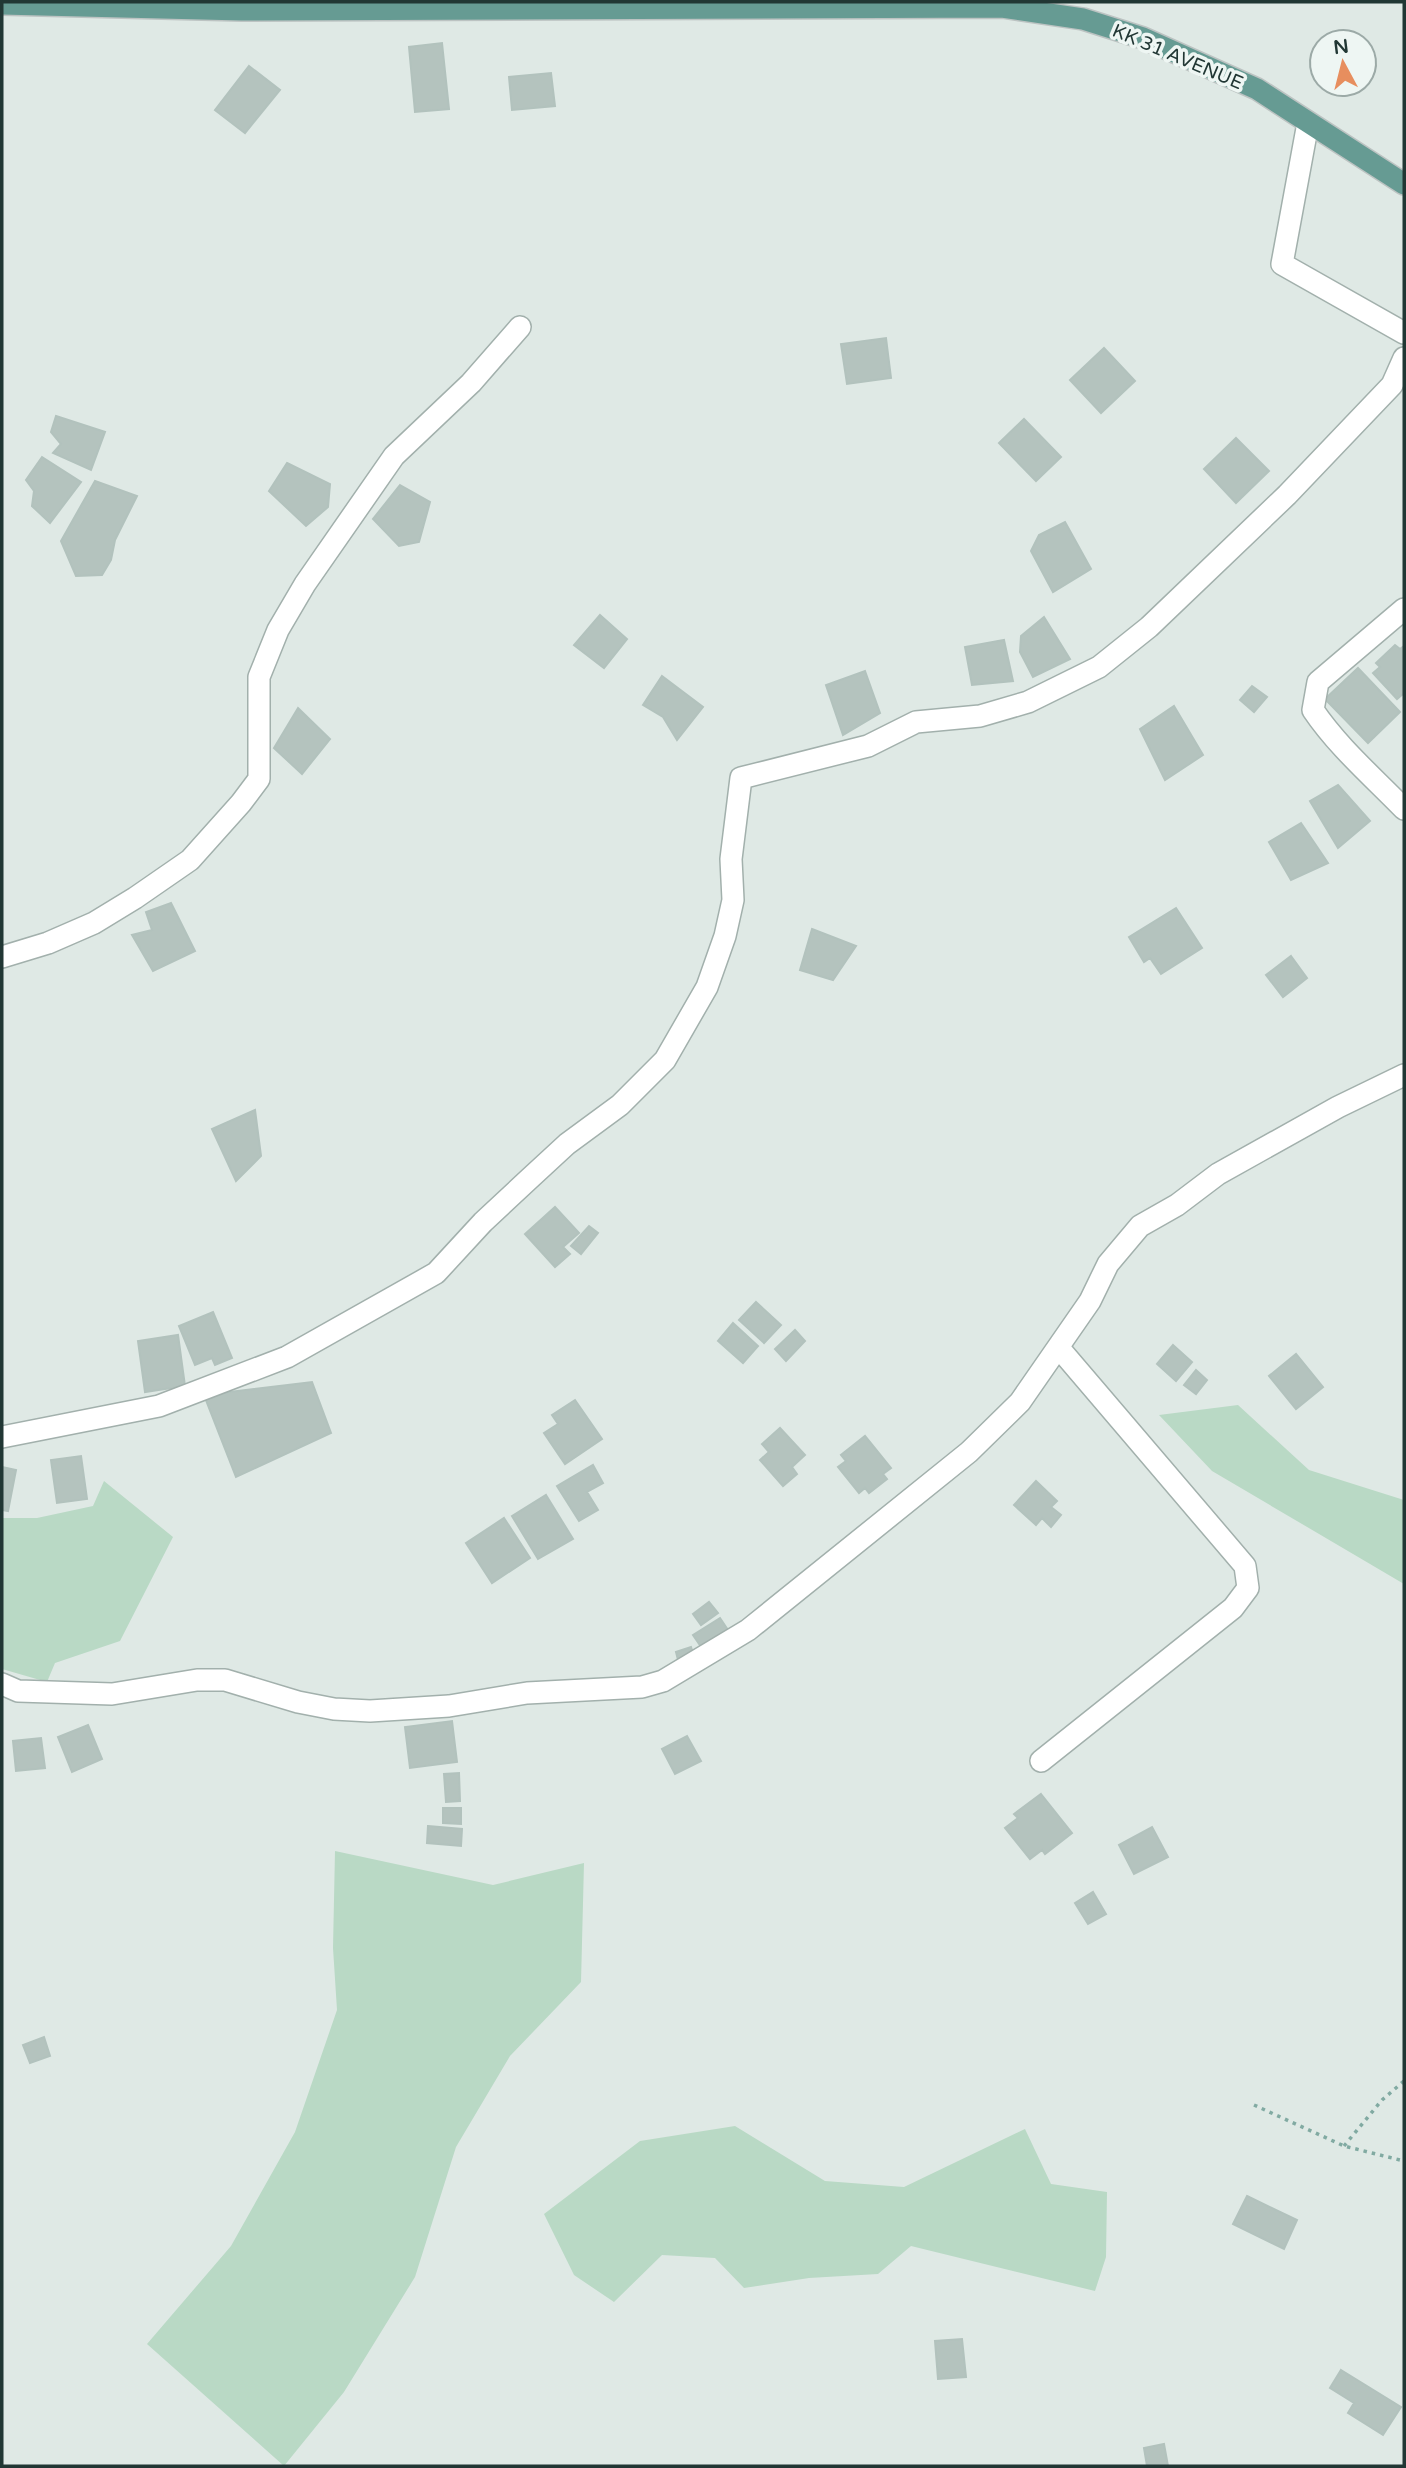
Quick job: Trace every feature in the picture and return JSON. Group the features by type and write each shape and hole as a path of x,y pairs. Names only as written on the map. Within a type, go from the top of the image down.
{"main road":[{"name":"KK 31 AVENUE","path":"2,4 242,9 1002,7 1083,19 1143,38 1257,89 1404,184"}],"street":[{"path":"1308,123 1282,264 1404,333"},
{"path":"2,957 48,943 114,911 190,860 241,803 259,779 259,677 278,630 305,584 394,456 471,383 520,327"},
{"path":"2,1437 159,1406 287,1357 436,1273 510,1197 567,1144 620,1105 665,1060 707,987 726,936 733,900 731,859 741,778 868,746 916,722 980,716 1028,702 1099,667 1149,628 1188,587 1287,495 1392,385 1404,358"},
{"path":"1404,609 1318,682 1313,710 1331,737 1354,756 1404,809"},
{"path":"2,1684 18,1691 112,1694 197,1679 225,1680 298,1702 334,1709 370,1711 449,1706 527,1693 642,1687 663,1681 748,1630 863,1535 948,1472 1020,1402 1090,1301 1108,1264 1140,1226 1177,1205 1218,1174 1338,1107 1404,1075"},
{"path":"1041,1761 1233,1608 1248,1588 1245,1566 1059,1348"}],"path":[{"path":"1344,2146 1382,2100 1404,2081"},
{"path":"1254,2105 1344,2146 1404,2161"}],"green space":[{"path":"1238,1405 1309,1470 1404,1500 1404,1584 1212,1471 1159,1415"},
{"path":"104,1481 173,1537 120,1641 55,1663 47,1682 2,1669 2,1518 37,1518 93,1506"},
{"path":"335,1851 493,1885 584,1863 581,1982 510,2056 456,2147 415,2277 344,2392 284,2466 147,2344 231,2246 295,2132 337,2010 333,1948"},
{"path":"735,2126 825,2181 904,2187 1025,2129 1051,2184 1107,2192 1106,2257 1095,2291 911,2246 878,2274 809,2278 744,2288 715,2258 662,2255 614,2302 574,2275 544,2214 640,2141"}],"building":[{"path":"442,43 449,109 415,112 409,47"},
{"path":"249,66 280,90 245,133 215,110"},
{"path":"551,73 555,106 512,110 509,77"},
{"path":"886,338 891,378 847,384 841,344"},
{"path":"1104,348 1135,381 1101,413 1070,380"},
{"path":"56,416 105,432 91,470 53,453 61,444 51,432"},
{"path":"1024,419 1061,457 1036,481 999,443"},
{"path":"1236,438 1269,471 1236,503 1204,469"},
{"path":"42,457 81,482 50,523 32,506 34,491 26,480"},
{"path":"287,463 330,484 328,507 306,526 269,491"},
{"path":"95,481 137,496 115,540 111,560 102,575 76,576 61,541"},
{"path":"400,485 430,502 419,542 399,546 373,519"},
{"path":"1065,522 1091,569 1053,592 1031,551 1039,535"},
{"path":"600,615 627,639 604,668 574,645"},
{"path":"1044,617 1070,659 1033,677 1020,652 1021,636"},
{"path":"1004,640 1013,681 972,685 965,647"},
{"path":"1395,645 1400,649 1404,646 1404,693 1397,699 1373,673 1380,667 1376,663"},
{"path":"1358,668 1400,712 1368,743 1325,699"},
{"path":"865,671 880,713 843,735 826,685"},
{"path":"662,676 703,707 677,740 663,717 643,705"},
{"path":"1252,686 1267,697 1254,712 1240,700"},
{"path":"1174,706 1203,755 1165,780 1140,729"},
{"path":"298,708 330,739 302,774 274,748"},
{"path":"1338,785 1370,821 1338,848 1310,801"},
{"path":"1301,823 1328,863 1291,880 1269,842"},
{"path":"171,903 195,951 153,971 132,935 152,930 146,912"},
{"path":"1176,908 1202,948 1161,974 1150,958 1144,962 1129,937"},
{"path":"812,929 856,946 833,980 800,970"},
{"path":"1291,956 1307,978 1283,997 1266,975"},
{"path":"255,1110 261,1156 236,1181 212,1129"},
{"path":"555,1207 579,1233 563,1247 570,1254 555,1267 525,1234"},
{"path":"589,1226 598,1233 581,1254 571,1246"},
{"path":"756,1302 781,1325 764,1343 739,1320"},
{"path":"213,1312 232,1358 215,1365 212,1358 195,1365 179,1326"},
{"path":"733,1323 758,1346 743,1363 718,1341"},
{"path":"795,1330 805,1341 786,1361 775,1349"},
{"path":"178,1335 185,1386 145,1392 138,1341"},
{"path":"1173,1345 1192,1362 1176,1381 1157,1364"},
{"path":"1296,1354 1323,1387 1296,1409 1269,1376"},
{"path":"1196,1370 1207,1380 1196,1394 1184,1385"},
{"path":"312,1382 331,1433 236,1477 204,1395"},
{"path":"575,1400 602,1439 565,1464 544,1433 558,1424 552,1415"},
{"path":"780,1428 805,1455 792,1467 797,1474 783,1486 760,1460 769,1452 762,1444"},
{"path":"865,1436 891,1468 883,1474 887,1479 869,1493 865,1488 859,1493 838,1467 846,1461 841,1455"},
{"path":"81,1456 87,1499 57,1503 51,1460"},
{"path":"593,1465 603,1483 587,1492 598,1510 579,1521 557,1486"},
{"path":"2,1467 16,1470 8,1511 2,1510"},
{"path":"1036,1481 1057,1501 1051,1507 1061,1515 1051,1527 1042,1518 1036,1525 1014,1505"},
{"path":"546,1495 573,1539 538,1559 512,1516"},
{"path":"504,1518 530,1558 492,1583 466,1543"},
{"path":"709,1602 718,1613 701,1625 693,1614"},
{"path":"720,1618 732,1636 706,1654 693,1635"},
{"path":"691,1647 695,1659 679,1664 676,1652"},
{"path":"452,1721 457,1762 410,1768 405,1727"},
{"path":"88,1725 102,1759 72,1772 58,1737"},
{"path":"687,1736 701,1761 675,1774 662,1749"},
{"path":"41,1738 45,1768 16,1771 13,1741"},
{"path":"459,1773 460,1801 446,1802 444,1774"},
{"path":"1041,1794 1072,1833 1045,1854 1042,1850 1030,1859 1005,1828 1018,1818 1014,1814"},
{"path":"443,1808 461,1808 461,1824 443,1823"},
{"path":"428,1826 462,1829 461,1846 427,1843"},
{"path":"1152,1827 1168,1857 1134,1874 1119,1845"},
{"path":"1093,1892 1106,1914 1088,1924 1075,1903"},
{"path":"44,2037 50,2056 30,2063 23,2045"},
{"path":"1247,2196 1297,2220 1284,2249 1233,2224"},
{"path":"962,2339 966,2377 938,2379 935,2341"},
{"path":"1341,2370 1401,2407 1383,2435 1348,2413 1354,2403 1330,2388"},
{"path":"1164,2444 1168,2466 1147,2466 1144,2448"}]}
